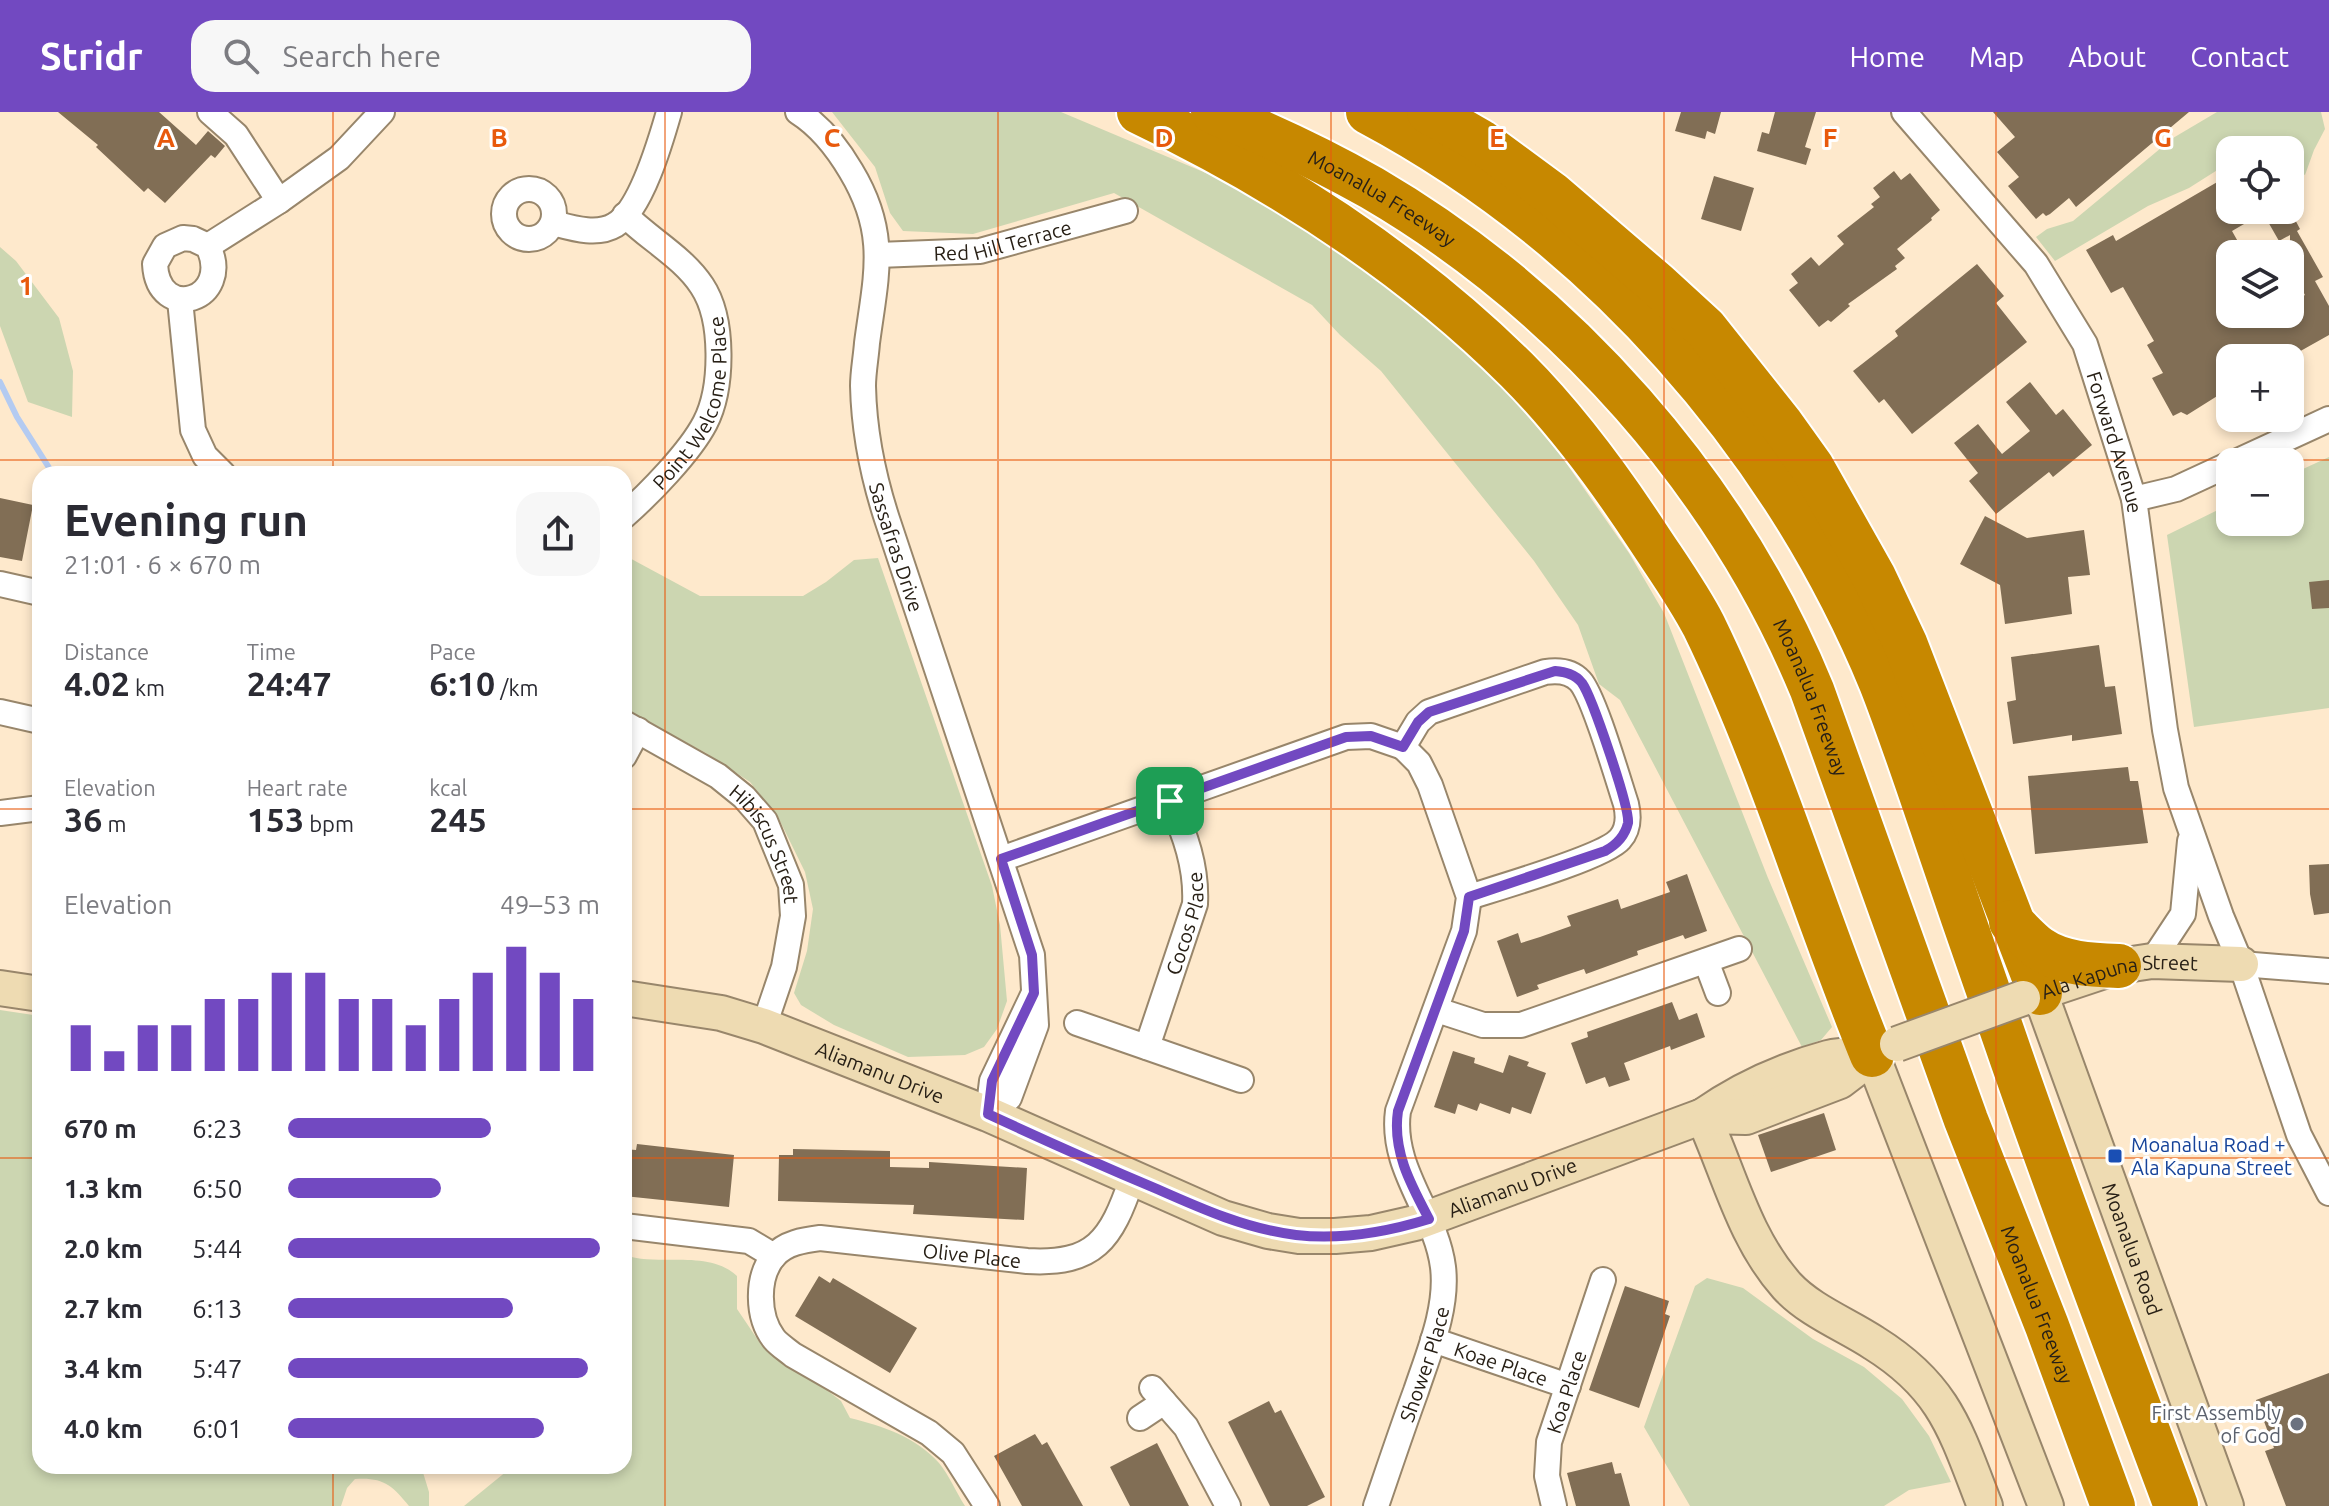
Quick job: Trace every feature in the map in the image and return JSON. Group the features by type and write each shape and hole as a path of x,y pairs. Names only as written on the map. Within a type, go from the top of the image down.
{"highway":[{"path":"1139,112 1269,182 1340,225 1398,266 1519,372 1576,437 1627,505 1702,622 1884,1050"},
{"name":"Moanalua Freeway","path":"1213,112 1271,136 1373,189 1486,266 1574,342 1619,390 1659,437 1734,539 1792,641 1817,702 1966,1120 2113,1506"},
{"path":"1368,112 1405,132 1509,202 1597,277 1649,327 1726,416 1824,564 1885,695 2029,1111 2176,1506"},
{"path":"1429,112 1480,141 1552,194 1657,284 1705,328 1782,425 1845,523 1905,643 1978,827 2032,995"},
{"path":"2010,921 2041,950 2060,958 2081,964 2136,963"}],"street":[{"path":"210,112 236,135 279,201"},
{"path":"208,246 339,158 382,112"},
{"path":"553,223 594,230 616,225 653,166 669,112"},
{"name":"Sassafras Drive","path":"798,112 835,147 868,199 874,219 878,255 863,384 872,467 1032,955 1034,993 992,1081 988,1114"},
{"name":"Forward Avenue","path":"1904,112 2036,264 2085,344 2134,499 2165,730 2176,788 2241,964 2299,1135 2329,1193"},
{"name":"Red Hill Terrace","path":"878,255 980,251 1125,211"},
{"name":"Point Welcome Place","path":"625,215 683,263 704,288 716,317 718,349 715,391 707,420 691,445 632,508"},
{"path":"183,238 208,246 215,263 211,283 196,297 180,300 171,296 160,284 155,264 159,254 165,246 183,238"},
{"path":"180,300 193,430 205,456 215,466"},
{"path":"2266,448 2329,419"},
{"path":"2134,499 2176,489 2216,470"},
{"path":"0,584 32,589"},
{"path":"1001,859 1346,737 1371,736 1403,747 1419,763 1430,785 1469,897 1605,851 1624,834 1628,819 1626,804 1588,694 1573,675 1545,672 1429,712 1418,722 1403,747"},
{"path":"0,712 32,719"},
{"name":"Hibiscus Street","path":"632,727 718,776 744,797 765,821 791,885 793,916 784,967 764,1026"},
{"name":"Cocos Place","path":"1147,1047 1195,904 1192,859 1170,801"},
{"path":"0,813 32,809"},
{"name":"Forward Avenue","path":"2136,963 2183,914 2190,831"},
{"name":"Shower Place","path":"1376,1506 1433,1340 1445,1285 1443,1263 1429,1219 1400,1155 1396,1126 1398,1111 1464,931 1469,897"},
{"path":"1437,1010 1483,1025 1521,1025 1739,949"},
{"path":"1706,961 1718,993"},
{"name":"Ala Kapuna Street","path":"1703,1116 1746,1117 1840,1081 1884,1050 2032,995 2136,963 2241,964 2329,971"},
{"path":"0,988 32,993"},
{"name":"Moanalua Road","path":"2032,995 2226,1506"},
{"name":"Aliamanu Drive","path":"632,999 692,1008 764,1026 988,1114 1223,1218 1299,1236 1371,1233 1429,1219 1703,1116"},
{"path":"1077,1023 1241,1080"},
{"path":"1884,1050 2046,1506"},
{"path":"1703,1116 1733,1192 1768,1262 1791,1290 1874,1342 1917,1374 1946,1411 1985,1506"},
{"name":"Olive Place","path":"774,1256 801,1240 820,1238 1056,1263 1077,1258 1110,1230 1132,1179"},
{"path":"632,1227 749,1241 774,1256 764,1277 760,1296 764,1319 774,1339 793,1355 929,1433 953,1453 987,1506"},
{"name":"Koa Place","path":"1554,1506 1547,1476 1549,1442 1603,1280"},
{"name":"Koae Place","path":"1433,1340 1568,1386"},
{"path":"1140,1418 1158,1395 1186,1427 1228,1506"}],"green space":[{"path":"832,112 1061,112 1263,197 1439,322 1505,389 1562,457 1629,553 1664,613 1768,878 1832,1027 1821,1040 1802,1047 1620,700 1599,684 1578,625 1534,561 1381,371 1312,305 1114,193 973,234 903,231 890,213 875,167"},
{"path":"2217,112 2321,112 2325,129 2305,175 2304,136 2216,136 2216,171 2189,188 2148,206 2055,261 2036,237 2047,229 2073,221 2173,138"},
{"path":"0,247 16,261 59,318 73,371 72,417 28,402 0,326"},
{"path":"2329,457 2329,708 2194,727 2167,535 2216,511 2216,536 2304,536 2304,469"},
{"path":"878,558 992,886 1000,925 1007,1001 997,1029 984,1047 965,1055 908,1057 834,1025 801,1005 794,993 807,951 813,909 805,872 778,817 750,782 706,753 632,713 632,559 700,596 803,596 854,560"},
{"path":"0,1010 32,1015 32,1474 423,1474 429,1506 409,1506 380,1481 355,1479 347,1488 341,1506 0,1506"},
{"path":"632,1257 712,1263 737,1276 737,1309 760,1343 781,1361 797,1367 841,1401 850,1418 898,1434 920,1446 943,1468 965,1506 464,1506 503,1474 632,1474"},
{"path":"1707,1278 1743,1288 1813,1339 1864,1367 1902,1399 1929,1436 1951,1482 1909,1490 1884,1506 1690,1506 1644,1427 1695,1286"}],"building":[{"path":"58,112 159,112 196,145 208,131 225,146 215,158 211,155 165,203 148,188 144,192 96,147 98,145"},
{"path":"1681,112 1721,112 1715,134 1707,131 1705,139 1675,131"},
{"path":"1775,112 1816,112 1805,147 1811,149 1806,165 1757,151 1762,132 1769,134"},
{"path":"1993,112 2189,112 2076,207 2069,198 2050,214 2046,216 2043,213 2036,219 2008,186 2019,177 1997,152 2015,137"},
{"path":"1894,171 1901,180 1910,173 1940,210 1897,249 1905,258 1895,266 1897,269 1848,304 1850,306 1831,322 1828,320 1819,327 1789,290 1798,283 1791,274 1811,257 1819,266 1844,244 1837,236 1874,207 1871,204 1880,197 1873,188"},
{"path":"1714,176 1754,188 1741,231 1701,219"},
{"path":"2216,183 2216,224 2244,224 2232,231 2237,240 2216,240 2216,328 2304,328 2304,243 2323,277 2315,281 2329,306 2329,335 2304,349 2304,344 2216,344 2216,397 2187,415 2181,412 2173,416 2152,378 2163,373 2147,345 2154,341 2123,287 2111,293 2086,250 2113,235 2116,241"},
{"path":"2269,224 2297,224 2300,229 2297,231 2302,240 2290,240 2290,235 2278,240"},
{"path":"1977,264 2004,296 1996,303 2027,342 1912,434 1884,399 1879,403 1853,371 1898,336 1895,331"},
{"path":"2030,382 2056,415 2063,409 2092,445 2053,477 2049,472 1996,514 1969,481 1978,473 1954,443 1978,424 2002,454 2030,431 2006,402"},
{"path":"0,498 32,505 22,561 0,557"},
{"path":"1985,516 2027,538 2084,530 2090,575 2068,577 2072,614 2005,624 2000,585 1960,564"},
{"path":"2329,580 2329,608 2312,609 2309,582"},
{"path":"2099,645 2105,687 2115,686 2122,734 2072,741 2072,735 2013,744 2007,702 2016,700 2011,657"},
{"path":"2128,767 2130,781 2138,781 2148,843 2035,854 2028,776"},
{"path":"2329,864 2329,913 2314,915 2309,865"},
{"path":"1687,874 1707,931 1685,939 1683,935 1637,951 1638,955 1586,974 1584,969 1537,985 1539,989 1517,997 1497,941 1518,933 1521,943 1571,926 1567,916 1618,899 1621,909 1670,892 1666,882"},
{"path":"1672,1002 1679,1020 1697,1013 1705,1037 1624,1063 1630,1080 1609,1087 1605,1077 1586,1084 1571,1043 1588,1037 1587,1032"},
{"path":"1453,1051 1475,1058 1474,1063 1503,1073 1509,1055 1529,1062 1527,1066 1546,1073 1531,1114 1512,1107 1510,1114 1480,1103 1477,1111 1458,1104 1455,1114 1434,1107"},
{"path":"1824,1113 1836,1150 1771,1172 1758,1135"},
{"path":"637,1144 734,1155 729,1207 632,1197 632,1150 636,1150"},
{"path":"793,1149 890,1151 890,1167 929,1168 929,1162 1027,1168 1024,1220 913,1214 914,1205 778,1201 779,1155 793,1155"},
{"path":"819,1276 830,1283 833,1278 917,1328 890,1373 795,1316"},
{"path":"1625,1286 1669,1301 1665,1314 1670,1316 1639,1408 1589,1390"},
{"name":"First Assembly of God","path":"2329,1373 2329,1506 2286,1506 2265,1451 2274,1448 2256,1400"},
{"path":"1269,1401 1275,1413 1281,1410 1325,1497 1307,1506 1270,1506 1228,1422"},
{"path":"1035,1434 1042,1445 1047,1442 1083,1506 1022,1506 994,1456"},
{"path":"1157,1443 1189,1506 1130,1506 1110,1467"},
{"path":"1612,1462 1615,1474 1621,1473 1630,1506 1576,1506 1567,1473"}],"waterway":[{"path":"0,382 17,417 48,466"}],"place":[{"name":"Moanalua Road + Ala Kapuna Street","path":"2115,1156"},
{"name":"First Assembly of God","path":"2297,1424"}],"route":[{"path":"1545,672 1573,675 1584,687 1626,804 1627,827 1619,841 1605,851 1469,897 1464,931 1398,1111 1396,1126 1400,1155 1429,1219 1371,1233 1335,1236 1299,1236 1268,1231 1223,1218 988,1114 992,1081 1034,993 1032,955 1001,859 1170,801 1346,737 1371,736 1403,747 1418,722 1429,712 1545,672"}]}
